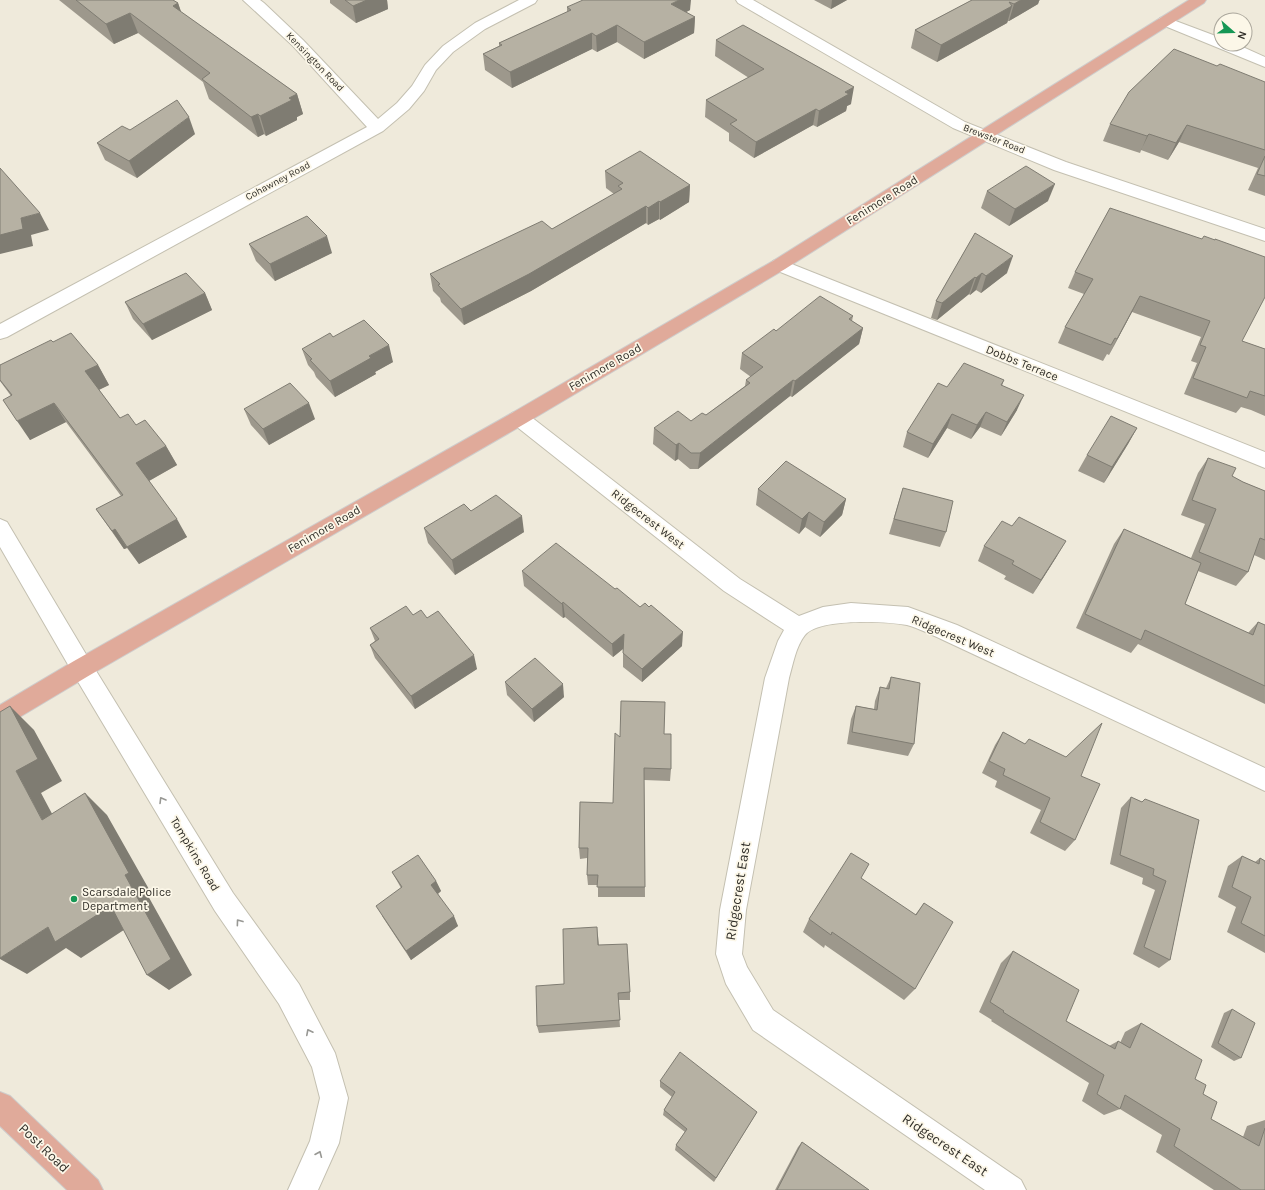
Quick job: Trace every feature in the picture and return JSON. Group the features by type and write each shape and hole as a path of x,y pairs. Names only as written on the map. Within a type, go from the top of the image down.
{"main road":[{"name":"Fenimore Road","path":"0,717 82,668 519,418 779,265 1199,0"},
{"name":"Post Road","path":"0,1106 88,1190"}],"street":[{"name":"Kensington Road","path":"250,0 259,6 298,43 377,128"},
{"name":"Cohawney Road","path":"0,332 377,128 403,106 419,88 430,68 456,42 480,26 530,0"},
{"name":"Brewster Road","path":"744,0 958,125 1060,166 1265,235"},
{"path":"1165,21 1213,40"},
{"path":"1241,52 1265,62"},
{"name":"Dobbs Terrace","path":"779,265 1265,460"},
{"name":"Ridgecrest West","path":"519,418 732,585 798,627 823,616 851,612 908,616 949,632 1265,780"},
{"name":"Tompkins Road","path":"0,528 82,668 224,902 289,994 324,1063 334,1098 324,1143 303,1190"},
{"name":"Ridgecrest East","path":"798,627 789,641 777,678 733,910 729,954 736,974 763,1020 1011,1190"}],"building":[{"path":"76,0 173,0 178,3 173,6 297,94 289,98 292,100 260,116 258,114 251,117 202,79 210,73 130,13 106,24"},
{"path":"345,0 367,0 353,6"},
{"path":"583,0 679,0 671,4 695,17 644,42 617,25 596,36 592,33 510,72 483,54 502,45 499,43 571,10 567,7"},
{"path":"972,0 1021,0 1014,4 1009,2 1012,6 941,45 915,30"},
{"path":"743,25 854,87 845,92 849,94 819,111 816,109 756,142 730,124 737,120 706,100 764,69 716,40"},
{"path":"1174,49 1217,66 1220,64 1265,82 1265,150 1187,125 1176,143 1149,134 1147,136 1110,124 1129,92"},
{"path":"177,100 189,117 129,161 97,143 122,126 130,130"},
{"path":"640,151 690,185 648,208 646,206 529,274 461,309 438,285 440,284 430,274 542,221 552,229 622,189 618,186 623,183 605,171"},
{"path":"1265,156 1265,176 1257,174"},
{"path":"1026,166 1055,184 1015,209 987,191"},
{"path":"0,168 40,213 21,218 23,229 0,235"},
{"path":"1110,208 1202,239 1204,236 1215,239 1265,257 1265,297 1242,341 1265,349 1265,396 1250,391 1247,398 1193,378 1206,347 1200,345 1210,321 1140,296 1117,339 1115,338 1111,345 1065,327 1093,279 1075,272"},
{"path":"307,216 327,236 270,264 249,244"},
{"path":"975,233 1013,256 986,276 982,273 976,278 975,277 942,303 936,301"},
{"path":"186,273 205,293 143,324 125,302"},
{"path":"820,296 853,316 849,319 863,328 795,381 793,380 700,453 691,453 679,443 676,445 654,428 678,411 691,421 702,413 706,415 750,383 746,380 763,367 742,353 774,329 776,331"},
{"path":"364,320 389,345 369,356 371,358 330,381 310,360 312,359 302,349 330,333 333,337"},
{"path":"71,333 98,365 85,371 120,418 128,414 136,425 145,420 166,446 136,463 177,519 127,547 115,529 112,531 96,509 123,495 54,403 17,421 3,400 12,395 0,380 0,365 51,340 53,342"},
{"path":"964,363 1004,380 1001,385 1024,395 1007,422 986,412 977,425 952,414 933,444 907,432 938,383 947,387"},
{"path":"290,383 309,403 263,429 244,409"},
{"path":"1111,416 1137,428 1112,467 1087,455"},
{"path":"1208,458 1236,468 1232,476 1265,491 1265,540 1260,538 1248,572 1199,552 1216,509 1192,500"},
{"path":"786,461 846,499 824,522 809,512 802,519 758,489"},
{"path":"903,488 953,501 946,532 894,519"},
{"path":"496,495 522,516 452,560 424,528 464,504 471,511"},
{"path":"1019,517 1066,541 1041,580 1012,564 1014,561 984,546 1002,521 1012,526"},
{"path":"1124,529 1201,563 1185,604 1253,635 1258,622 1265,625 1265,686 1145,630 1141,640 1085,614"},
{"path":"556,543 640,607 645,603 649,607 651,605 683,632 642,669 623,653 624,634 612,644 563,602 562,604 522,571"},
{"path":"406,606 413,615 421,610 427,618 438,611 474,655 411,696 370,645 379,639 370,628"},
{"path":"535,658 563,684 532,709 505,682"},
{"path":"891,677 920,683 914,744 852,732 856,706 877,710 880,687 889,689"},
{"path":"621,701 665,702 664,734 671,734 671,769 644,768 645,887 597,887 598,875 587,875 588,848 579,848 580,802 613,803 615,733 620,737"},
{"path":"10,706 38,759 16,771 42,820 85,793 129,873 125,875 171,959 147,975 111,906 55,942 48,927 0,958 0,712"},
{"path":"1102,723 1081,776 1100,784 1075,840 1040,822 1050,798 1003,775 1005,769 989,761 1003,732 1025,744 1029,739 1066,757"},
{"path":"1131,797 1142,802 1145,799 1199,820 1170,960 1144,947 1166,881 1153,875 1154,869 1120,855"},
{"path":"851,853 869,864 861,878 916,915 924,903 953,922 915,989 832,932 831,935 809,919"},
{"path":"418,855 436,881 431,885 454,916 406,951 376,906 402,887 392,872"},
{"path":"1242,856 1259,864 1260,858 1265,861 1265,936 1241,923 1251,897 1232,887"},
{"path":"597,927 598,945 627,944 630,992 618,993 620,1020 537,1026 536,986 564,984 563,929"},
{"path":"1013,951 1079,990 1066,1021 1115,1049 1118,1041 1130,1048 1141,1023 1202,1060 1195,1079 1206,1085 1203,1094 1217,1102 1211,1119 1259,1146 1265,1128 1265,1190 1241,1190 1174,1146 1180,1129 1125,1095 1120,1109 1097,1094 1104,1075 1003,1012 1004,1011 990,1002"},
{"path":"1232,1009 1255,1023 1241,1058 1218,1043"},
{"path":"680,1052 757,1112 716,1178 676,1145 687,1129 664,1110 675,1092 660,1081"},
{"path":"802,1142 869,1190 777,1190"}],"place":[{"name":"Scarsdale Police Department","path":"74,899"}]}
